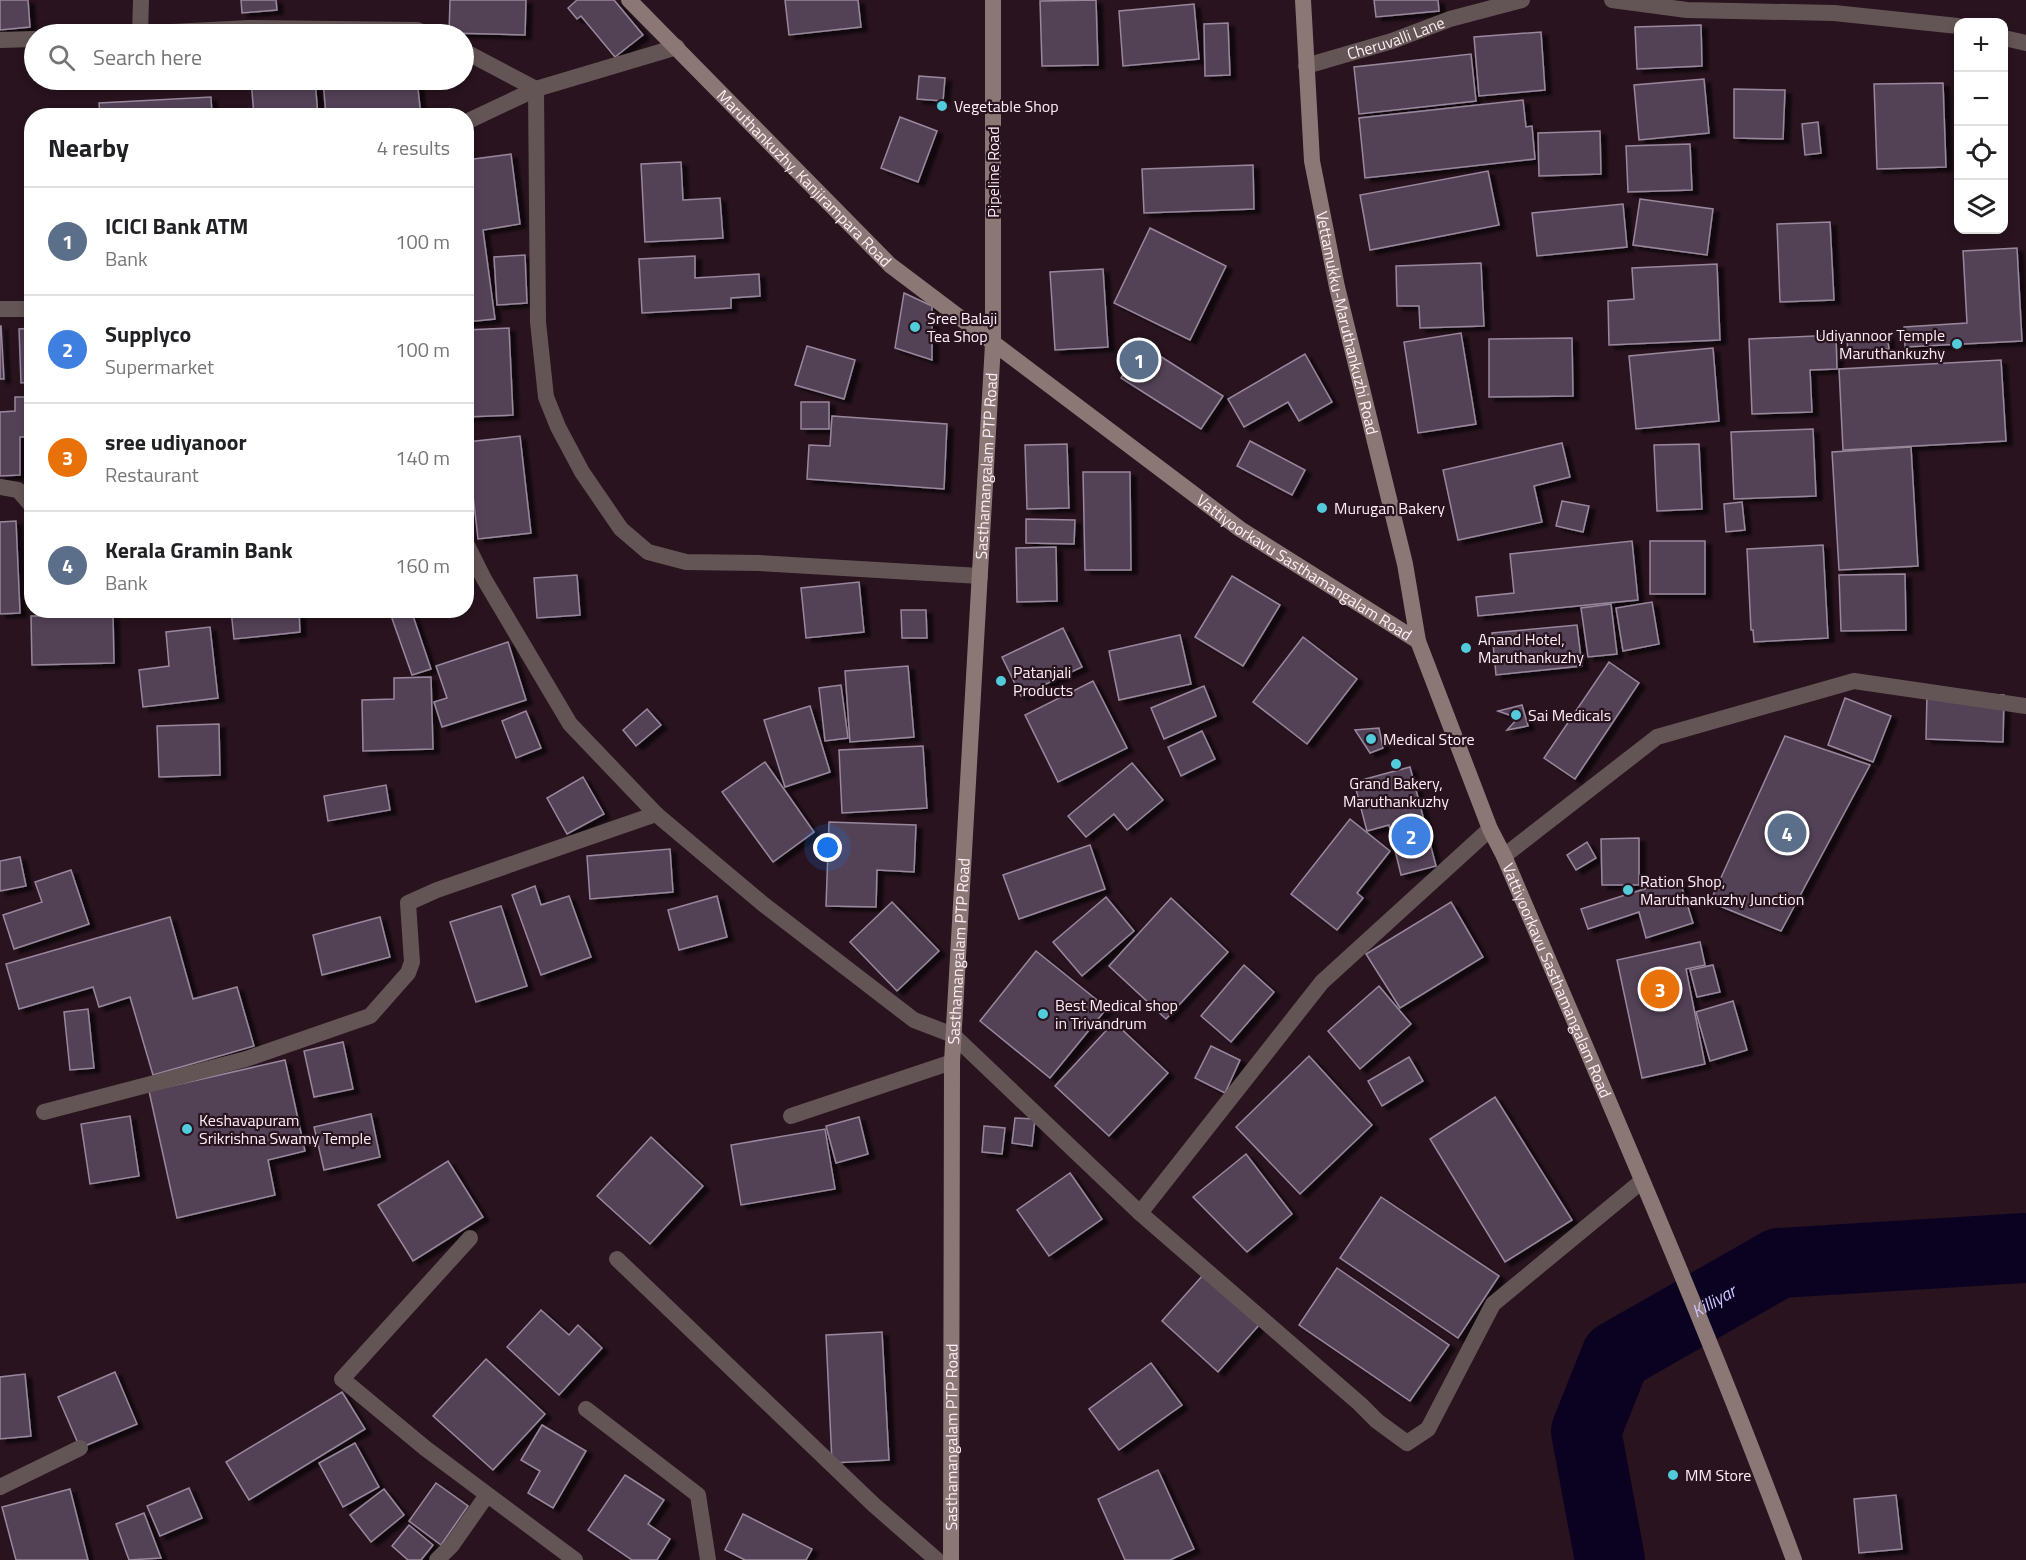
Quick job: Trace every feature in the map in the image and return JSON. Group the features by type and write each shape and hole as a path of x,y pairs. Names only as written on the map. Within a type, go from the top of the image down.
{"main road":[{"name":"Pipeline Road","path":"993,0 993,344"},
{"name":"Vettamukku-Maruthankuzhi Road","path":"1303,0 1312,161 1337,287 1405,564 1418,641"},
{"name":"Maruthankuzhy, Kanjirampara Road","path":"633,2 890,265 993,344"},
{"name":"Sasthamangalam PTP Road","path":"951,1560 952,1062 993,344"},
{"name":"Vattiyoorkavu Sasthamangalam Road","path":"993,344 1240,529 1418,641 1490,829 1504,856 1651,1201 1752,1445 1794,1560"}],"street":[{"path":"140,24 141,0"},
{"name":"Cheruvalli Lane","path":"1306,66 1392,41 1450,19 1522,0"},
{"path":"1612,0 1687,10 1834,13 1954,25"},
{"path":"0,40 24,39"},
{"path":"2008,39 2026,43"},
{"path":"474,118 536,89 677,47"},
{"path":"474,56 536,89"},
{"path":"536,89 538,322 546,397 558,427 582,472 621,529 648,552 686,562 758,563 980,576"},
{"path":"0,309 24,309"},
{"path":"0,487 18,490 24,497"},
{"path":"474,559 570,724 656,814 763,904 914,1020 953,1035 1140,1213 1377,1421 1407,1443 1428,1429 1493,1304 1642,1181"},
{"path":"1504,856 1657,737 1854,681 2026,706"},
{"path":"44,1112 246,1059 370,1016 408,973 412,962 408,903 437,890 656,814"},
{"path":"1140,1213 1322,982 1490,829"},
{"path":"791,1116 952,1062"},
{"path":"470,1238 342,1379 425,1448 575,1560"},
{"path":"617,1259 874,1505 937,1560"},
{"path":"586,1409 698,1495 708,1560"},
{"path":"0,1487 80,1448"},
{"path":"436,1560 452,1545 487,1495"}],"building":[{"path":"0,0 28,0 30,24 24,24 24,28 0,30"},
{"path":"241,0 276,0 277,10 242,13"},
{"path":"450,0 526,0 525,35 474,34 474,24 449,24"},
{"path":"577,0 614,0 643,35 615,57 581,16 577,19 568,8"},
{"path":"785,0 858,0 861,27 789,35"},
{"path":"1096,0 1098,65 1042,66 1040,1"},
{"path":"1374,0 1438,0 1439,11 1376,17"},
{"path":"1194,4 1199,59 1123,66 1119,11"},
{"path":"1228,23 1230,75 1205,76 1204,24"},
{"path":"1701,25 1702,66 1637,69 1635,27"},
{"path":"1541,32 1545,90 1479,96 1474,37"},
{"path":"1471,54 1476,101 1359,114 1354,67"},
{"path":"919,76 945,78 943,101 917,99"},
{"path":"1704,79 1709,133 1639,140 1634,85"},
{"path":"1943,83 1946,167 1877,169 1874,84"},
{"path":"1734,89 1785,90 1783,139 1734,138"},
{"path":"252,90 316,90 317,108 253,108"},
{"path":"324,90 418,90 420,108 325,108"},
{"path":"211,97 212,108 99,108 99,103"},
{"path":"1523,100 1526,127 1532,126 1535,159 1365,178 1359,118"},
{"path":"900,117 937,131 918,182 881,168"},
{"path":"1818,122 1821,153 1805,155 1802,124"},
{"path":"1600,131 1601,174 1539,176 1538,133"},
{"path":"1690,144 1692,190 1628,192 1626,146"},
{"path":"511,154 520,224 483,230 495,319 474,321 474,159"},
{"path":"681,162 683,200 720,198 723,238 645,242 641,164"},
{"path":"1253,165 1254,209 1144,213 1142,169"},
{"path":"1488,171 1499,225 1370,250 1360,195"},
{"path":"1640,199 1713,209 1707,255 1633,245"},
{"path":"1623,204 1627,247 1537,256 1532,213"},
{"path":"1830,222 1834,300 1780,302 1777,224"},
{"path":"1150,228 1226,266 1190,340 1114,303"},
{"path":"2017,248 2022,341 1905,347 1904,327 1967,323 1963,251"},
{"path":"525,255 527,303 497,305 494,257"},
{"path":"695,256 695,278 759,274 760,296 731,298 731,308 642,313 639,259"},
{"path":"1481,263 1484,326 1420,328 1419,306 1397,306 1396,266"},
{"path":"1717,264 1720,340 1609,345 1608,301 1634,299 1632,268"},
{"path":"1103,269 1108,347 1055,350 1050,272"},
{"name":"Sree Balaji Tea Shop","path":"904,293 932,306 932,360 895,348"},
{"path":"1,326 4,379 0,379"},
{"path":"509,328 513,415 474,417 474,330"},
{"path":"19,329 24,329 24,383 21,383"},
{"path":"1461,333 1476,424 1418,433 1404,342"},
{"path":"1836,335 1837,369 1810,370 1812,412 1752,414 1749,339"},
{"path":"1887,335 1889,349 1848,353 1847,339"},
{"path":"1572,338 1573,396 1489,397 1489,339"},
{"path":"1141,344 1223,396 1201,429 1121,378"},
{"path":"807,346 855,360 844,399 795,385"},
{"path":"1713,348 1719,421 1636,429 1629,356"},
{"path":"1305,354 1332,402 1299,421 1288,402 1244,427 1228,399"},
{"path":"2001,360 2006,441 1843,450 1839,369"},
{"path":"15,397 24,397 24,437 20,437 20,475 0,476 0,412 15,411"},
{"path":"801,402 829,402 829,429 801,429"},
{"path":"832,416 947,424 944,489 807,479 809,445 830,446"},
{"path":"1813,429 1816,496 1734,499 1731,432"},
{"path":"520,436 531,533 478,539 474,504 474,441"},
{"path":"1250,441 1305,470 1292,495 1237,466"},
{"path":"1562,443 1570,477 1534,486 1542,522 1458,540 1443,470"},
{"path":"1067,444 1069,508 1027,509 1025,445"},
{"path":"1699,444 1702,509 1657,511 1654,445"},
{"path":"1911,447 1918,566 1839,570 1832,452"},
{"path":"1083,472 1130,472 1131,570 1085,570"},
{"path":"1562,501 1589,506 1583,532 1556,526"},
{"path":"1742,502 1745,530 1726,532 1724,504"},
{"path":"1026,519 1075,520 1074,544 1026,543"},
{"path":"16,521 20,613 0,614 0,522"},
{"path":"1632,541 1638,600 1478,616 1476,597 1514,593 1510,554"},
{"path":"1650,541 1705,541 1705,594 1650,594"},
{"path":"1823,545 1828,638 1754,642 1753,630 1751,630 1747,549"},
{"path":"1056,547 1057,601 1017,602 1016,548"},
{"path":"1905,574 1906,630 1841,631 1839,575"},
{"path":"577,575 580,615 537,618 534,578"},
{"path":"1232,576 1280,605 1243,666 1195,637"},
{"path":"859,582 864,632 806,638 801,588"},
{"path":"1652,602 1659,644 1623,651 1616,608"},
{"path":"1611,604 1617,654 1588,657 1581,608"},
{"path":"901,610 926,610 927,638 902,638"},
{"path":"31,618 113,618 114,663 32,665"},
{"path":"232,618 299,618 300,632 234,639"},
{"path":"392,618 414,618 431,669 412,675"},
{"path":"1577,625 1582,666 1496,675 1492,633"},
{"path":"210,627 218,698 143,707 139,670 169,666 166,632"},
{"path":"1063,628 1082,667 1021,696 1002,657"},
{"path":"1180,635 1191,684 1119,700 1109,651"},
{"path":"1303,637 1357,679 1307,744 1253,702"},
{"path":"508,642 526,700 442,727 434,702 447,698 436,666"},
{"path":"1609,662 1639,683 1575,779 1544,758"},
{"path":"908,666 914,737 850,742 845,671"},
{"path":"431,677 433,749 363,751 362,700 394,699 394,678"},
{"path":"1093,681 1127,748 1058,782 1025,715"},
{"path":"841,685 848,738 825,741 819,688"},
{"path":"1204,686 1216,716 1164,739 1151,708"},
{"path":"1927,692 2004,695 2003,742 1926,739"},
{"path":"1845,698 1891,716 1873,762 1828,745"},
{"name":"Sai Medicals","path":"1522,705 1528,726 1507,730 1518,718 1498,711"},
{"path":"810,706 830,772 785,787 764,720"},
{"path":"647,709 661,725 636,746 623,730"},
{"path":"526,711 541,748 516,758 502,721"},
{"path":"219,724 220,775 159,777 157,726"},
{"name":"Medical Store","path":"1379,728 1383,748 1370,753 1355,730"},
{"path":"1202,731 1215,759 1181,776 1168,747"},
{"path":"1785,736 1870,765 1781,931 1710,902"},
{"path":"923,746 927,808 842,813 839,750"},
{"path":"765,762 814,832 773,862 722,792"},
{"path":"1132,763 1163,800 1127,830 1114,814 1086,837 1068,816"},
{"path":"1410,767 1436,866 1401,875 1389,825 1367,831 1354,782"},
{"path":"583,777 604,814 567,834 547,798"},
{"path":"386,785 390,810 328,821 324,796"},
{"path":"1350,819 1390,851 1357,893 1363,898 1337,930 1291,894"},
{"path":"829,822 916,825 914,872 877,870 876,907 826,906"},
{"path":"1639,838 1639,885 1602,885 1601,839"},
{"path":"1587,842 1596,858 1576,870 1567,855"},
{"path":"1090,845 1105,889 1019,919 1003,875"},
{"path":"670,849 673,892 590,899 587,856"},
{"path":"20,857 26,886 0,891 0,861"},
{"path":"71,870 89,924 14,949 3,915 42,902 35,882"},
{"path":"1679,878 1693,923 1646,938 1639,912 1588,929 1581,909"},
{"path":"535,886 541,905 569,896 591,957 541,975 512,895"},
{"path":"717,896 727,937 679,950 668,910"},
{"path":"1106,897 1134,931 1082,976 1053,942"},
{"path":"1171,898 1228,952 1166,1019 1109,966"},
{"path":"892,902 939,951 897,991 850,942"},
{"path":"1451,902 1483,957 1400,1008 1366,954"},
{"path":"501,906 527,986 476,1002 450,922"},
{"path":"170,917 193,999 237,987 254,1046 153,1075 130,997 99,1007 93,987 19,1009 6,964"},
{"path":"380,917 390,957 322,975 313,935"},
{"path":"1700,942 1705,965 1686,969 1705,1064 1642,1078 1617,960"},
{"name":"Best Medical shop in Trivandrum","path":"1036,951 1107,1008 1050,1078 980,1021"},
{"path":"1244,965 1274,992 1231,1042 1201,1016"},
{"path":"1713,965 1720,992 1697,997 1690,970"},
{"path":"1379,986 1411,1024 1360,1069 1328,1031"},
{"path":"1733,1001 1747,1050 1710,1061 1696,1012"},
{"path":"88,1009 94,1068 70,1070 64,1012"},
{"path":"1114,1022 1168,1073 1109,1136 1055,1086"},
{"path":"343,1042 353,1089 314,1097 304,1051"},
{"path":"1211,1046 1240,1060 1225,1093 1195,1078"},
{"path":"1309,1056 1372,1125 1300,1194 1236,1127"},
{"path":"1409,1057 1423,1081 1382,1106 1368,1081"},
{"path":"285,1060 305,1151 268,1160 275,1195 177,1218 149,1091"},
{"path":"1495,1097 1572,1220 1505,1262 1430,1139"},
{"path":"371,1114 380,1157 324,1170 314,1127"},
{"path":"130,1116 139,1176 90,1184 81,1124"},
{"path":"859,1117 868,1154 836,1163 826,1126"},
{"path":"1015,1118 1035,1119 1032,1146 1012,1143"},
{"path":"984,1126 1005,1128 1002,1154 982,1152"},
{"path":"825,1129 835,1189 741,1205 731,1145"},
{"path":"651,1137 703,1186 650,1244 597,1196"},
{"path":"1246,1154 1292,1214 1247,1252 1193,1197"},
{"path":"448,1161 483,1217 413,1261 378,1205"},
{"path":"1070,1173 1102,1219 1049,1256 1017,1210"},
{"path":"1381,1197 1499,1276 1458,1338 1340,1258"},
{"path":"1337,1268 1449,1345 1410,1401 1299,1325"},
{"path":"1203,1275 1259,1325 1218,1372 1162,1321"},
{"path":"541,1310 569,1335 578,1325 602,1348 559,1395 507,1347"},
{"path":"882,1332 889,1460 832,1463 826,1335"},
{"path":"486,1359 545,1414 493,1470 433,1416"},
{"path":"1151,1363 1182,1405 1119,1450 1089,1409"},
{"path":"115,1372 137,1424 80,1448 58,1397"},
{"path":"25,1374 31,1436 0,1439 0,1377"},
{"path":"342,1392 365,1429 249,1500 226,1462"},
{"path":"542,1425 586,1451 553,1508 528,1493 540,1471 521,1460"},
{"path":"355,1443 379,1487 343,1507 319,1463"},
{"path":"1158,1470 1194,1549 1170,1560 1125,1560 1098,1499"},
{"path":"625,1475 664,1500 648,1524 670,1539 657,1560 632,1560 588,1530"},
{"path":"436,1483 468,1506 441,1545 409,1521"},
{"path":"189,1488 202,1518 160,1536 147,1506"},
{"path":"70,1489 88,1560 16,1560 2,1507"},
{"path":"384,1489 404,1515 371,1542 350,1515"},
{"path":"1896,1495 1902,1549 1859,1553 1854,1499"},
{"path":"144,1513 161,1558 129,1560 116,1524"},
{"path":"743,1514 812,1549 806,1560 745,1560 725,1550"},
{"path":"409,1525 433,1545 421,1560 408,1560 392,1546"}],"waterway":[{"name":"Killiyar","path":"1610,1560 1586,1431 1616,1356 1779,1263 2026,1248"}],"place":[{"name":"Vegetable Shop","path":"942,106"},
{"name":"Sree Balaji Tea Shop","path":"915,327"},
{"name":"Udiyannoor Temple Maruthankuzhy","path":"1957,344"},
{"name":"ICICI Bank ATM","path":"1139,360"},
{"name":"Murugan Bakery","path":"1322,508"},
{"name":"Anand Hotel, Maruthankuzhy","path":"1466,648"},
{"name":"Patanjali Products","path":"1001,681"},
{"name":"Sai Medicals","path":"1516,715"},
{"name":"Medical Store","path":"1371,739"},
{"name":"Grand Bakery, Maruthankuzhy","path":"1396,764"},
{"name":"Kerala Gramin Bank","path":"1787,833"},
{"name":"Supplyco","path":"1411,836"},
{"name":"Ration Shop, Maruthankuzhy Junction","path":"1628,890"},
{"name":"sree udiyanoor","path":"1660,989"},
{"name":"Best Medical shop in Trivandrum","path":"1043,1014"},
{"name":"Keshavapuram Srikrishna Swamy Temple","path":"187,1129"},
{"name":"MM Store","path":"1673,1475"}]}
